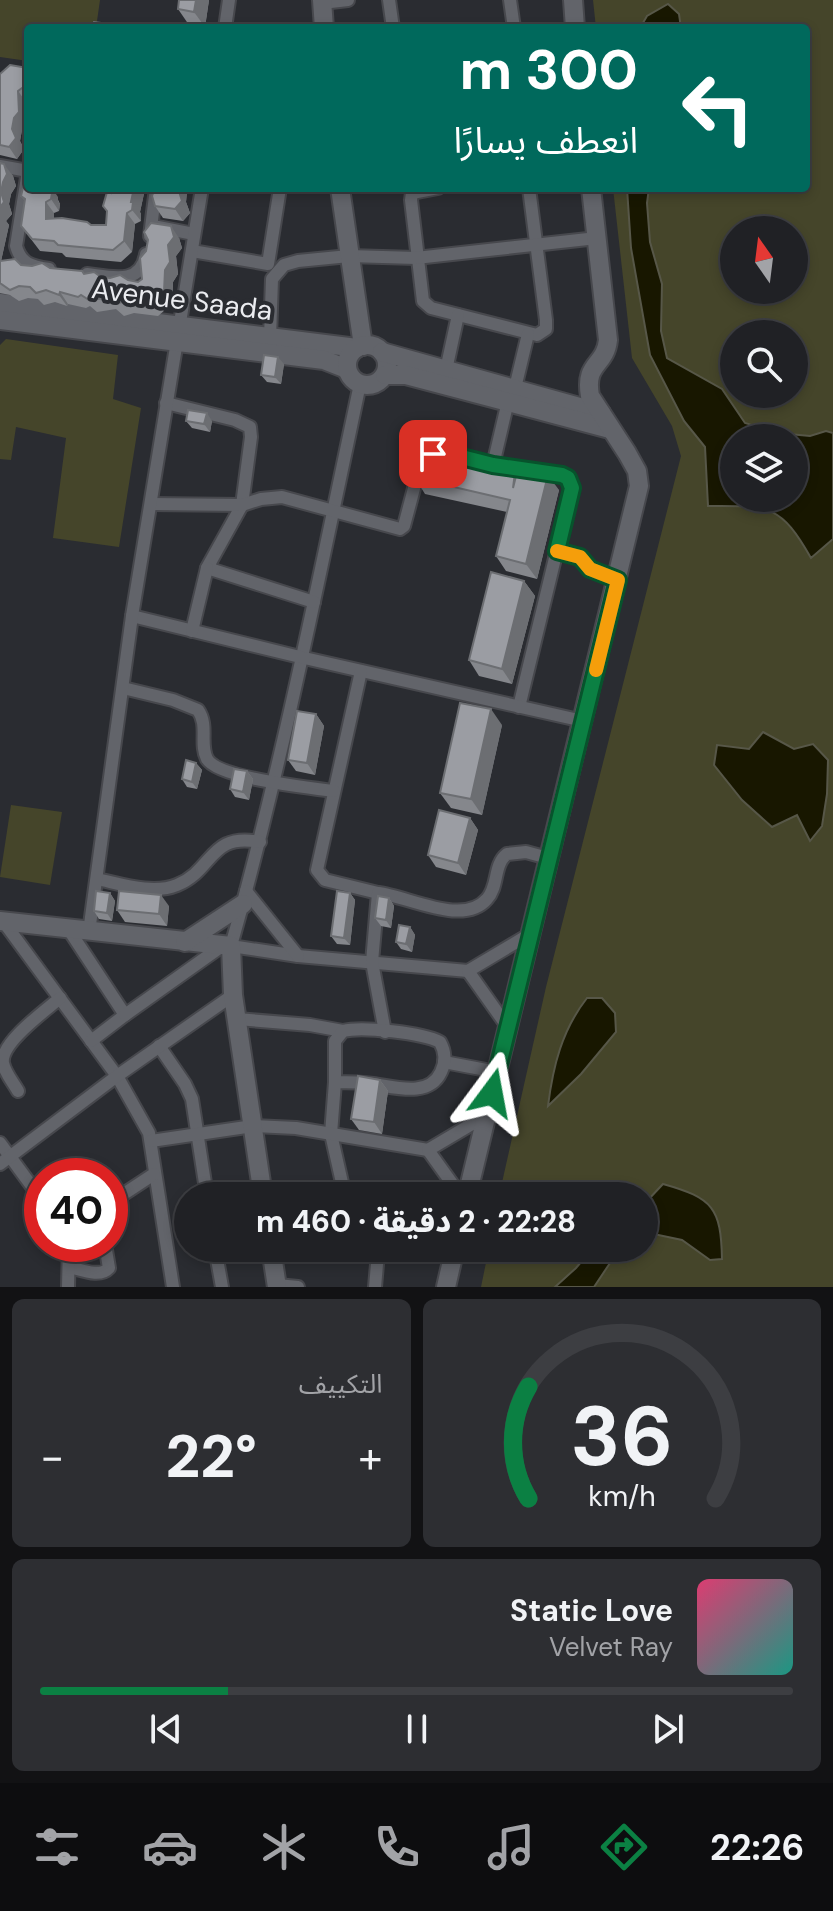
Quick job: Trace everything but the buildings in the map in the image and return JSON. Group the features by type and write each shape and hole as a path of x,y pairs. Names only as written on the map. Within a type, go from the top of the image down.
{"street":[{"path":"226,24 229,0"},
{"path":"324,24 322,1 348,0"},
{"path":"389,0 392,24"},
{"path":"510,0 513,24"},
{"path":"573,0 575,24"},
{"path":"0,166 24,170"},
{"path":"25,192 16,246 19,257 26,264 123,279 138,273 145,264 155,192"},
{"path":"89,932 132,616 201,192"},
{"path":"270,338 272,268 280,192"},
{"path":"341,192 360,347"},
{"path":"415,192 412,193 411,200 423,301 431,308 537,335 546,329 530,192"},
{"path":"470,1182 639,486 637,471 590,396 589,372 606,352 608,340 591,192"},
{"path":"151,226 194,234"},
{"path":"192,251 272,268 298,261 349,256 416,258 597,238"},
{"name":"Avenue Saada","path":"0,303 324,360 347,369"},
{"path":"442,376 458,315"},
{"name":"Avenue Saada","path":"0,320 360,347"},
{"path":"493,465 528,334"},
{"path":"442,376 385,375 374,384 360,384 349,375 347,369 349,357 360,347 377,348 442,376 606,421"},
{"path":"382,352 387,364 385,375"},
{"path":"261,1182 226,946 245,898 260,842 335,510 360,384"},
{"path":"166,403 235,420 250,427 242,505 207,568 192,631"},
{"path":"151,504 242,505 282,497 400,529 404,526 421,462 439,452 568,478 572,488 519,707"},
{"path":"557,551 580,557 590,569 618,580"},
{"path":"207,568 314,602"},
{"path":"132,616 583,721"},
{"path":"361,671 317,870 325,880 407,898 432,908 474,908 486,901 494,890 498,866 507,854 526,852 548,858"},
{"path":"123,688 173,700 198,710 205,727 205,756 211,765 273,783 334,791"},
{"path":"97,879 161,889 178,885 229,841 244,839 260,842"},
{"path":"378,893 372,962 385,1032"},
{"path":"185,942 245,898"},
{"path":"245,898 298,956"},
{"path":"2,921 298,956 468,971 530,934"},
{"path":"2,921 117,1076 151,1141 173,1287"},
{"path":"69,930 125,1015"},
{"path":"91,1041 226,946"},
{"path":"468,971 507,1026"},
{"path":"5,1160 233,995"},
{"path":"18,1091 3,1064 4,1051 11,1041 60,998"},
{"path":"237,1019 433,1038 443,1048 444,1062 435,1081 419,1088 335,1082"},
{"path":"342,1182 331,1134 335,1041 343,1031"},
{"path":"159,1046 192,1099 205,1182"},
{"path":"444,1062 497,1072"},
{"path":"151,1141 253,1126 296,1128 428,1150 487,1115"},
{"path":"0,1143 5,1160 24,1181"},
{"path":"428,1150 451,1182"},
{"path":"128,1191 154,1174"},
{"path":"68,1287 69,1262"},
{"path":"69,1267 102,1274 109,1268 108,1262"},
{"path":"218,1262 222,1287"},
{"path":"273,1262 277,1286 298,1287"},
{"path":"375,1287 377,1262"},
{"path":"446,1287 452,1262"}],"shaded area":[{"path":"0,0 100,0 97,24 24,24 24,60 0,57"},
{"path":"593,0 833,0 833,1287 481,1287 486,1262 658,1262 658,1182 502,1182 546,987 681,456 672,426 632,358 613,192 810,192 810,24 596,24"},
{"path":"668,4 679,14 680,24 642,24 647,16"},
{"path":"627,192 648,192 650,242 662,284 661,331 667,358 720,388 720,408 735,408 748,424 720,424 720,506 708,506 705,447 684,421 650,355 631,248"},
{"path":"6,339 118,355 113,399 141,408 119,547 53,538 66,438 16,427 11,460 0,459 0,345"},
{"path":"826,431 833,433 833,539 811,558 781,517 772,512 808,512 808,436"},
{"path":"763,732 794,749 813,744 828,760 822,826 810,841 797,815 772,827 742,800 714,765 717,745 749,749"},
{"path":"11,805 62,812 50,885 0,877"},
{"path":"587,998 602,998 615,1013 616,1032 581,1074 548,1106 560,1049 571,1023"},
{"path":"663,1184 680,1189 703,1200 711,1208 719,1228 722,1259 710,1260 682,1240 658,1235 658,1189"},
{"path":"581,1262 611,1262 594,1287 555,1287"}],"slow traffic":[{"path":"557,551 580,557 597,574 618,580 596,670"}],"route":[{"path":"433,454 446,453 568,478 572,488 557,551 580,557 597,574 618,580 492,1093"}]}
